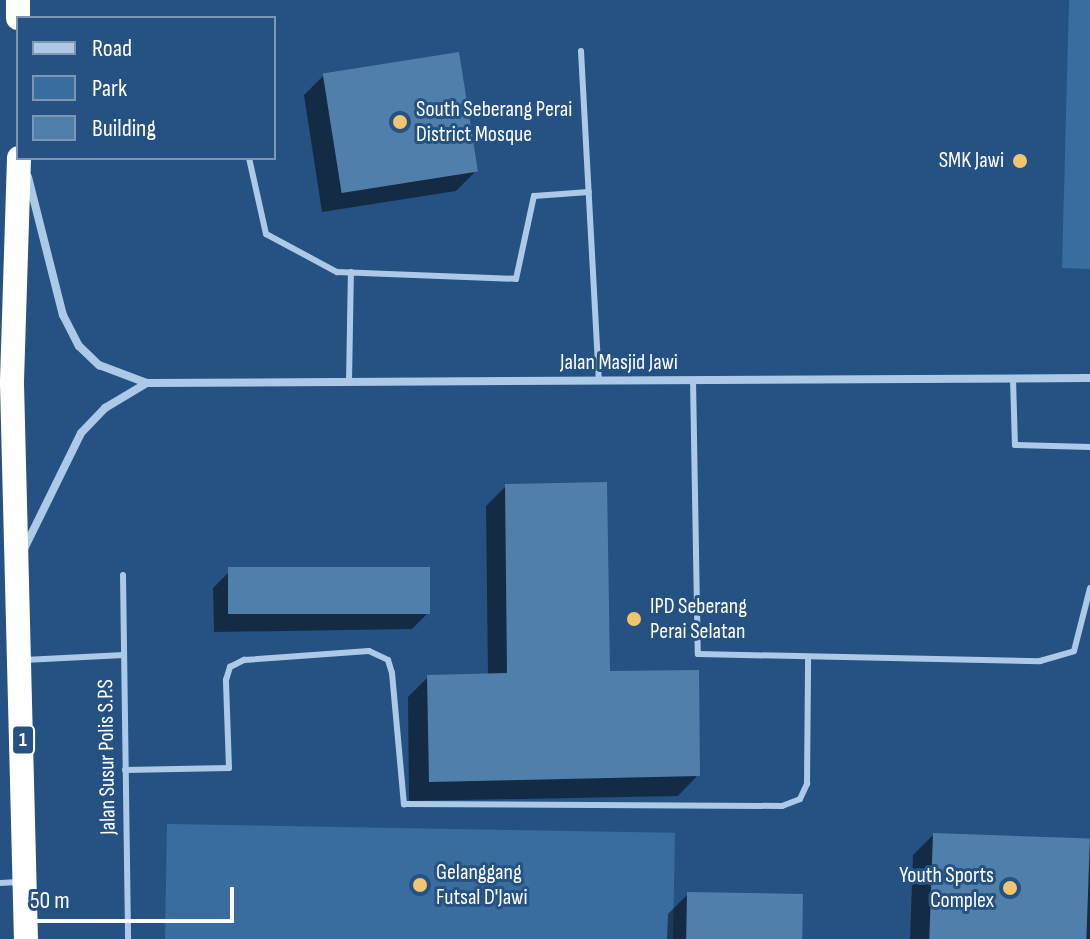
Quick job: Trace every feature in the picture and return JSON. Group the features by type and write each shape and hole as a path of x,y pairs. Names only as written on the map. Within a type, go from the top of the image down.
{"highway":[{"name":"1","path":"21,160 7,504 18,562 26,939"}],"street":[{"name":"Jalan Masjid Jawi","path":"22,160 63,315 79,346 99,365 147,383 1090,378"},
{"path":"18,562 81,433 105,408 147,383"}],"lane":[{"path":"581,51 599,381"},
{"path":"249,160 266,234 351,272 516,279 534,196 589,192"},
{"path":"349,382 351,272"},
{"path":"1013,379 1015,445 1090,447"},
{"path":"693,380 698,654 808,660 1040,661 1074,651 1090,588"},
{"name":"Jalan Susur Polis S.P.S","path":"123,575 128,939"},
{"path":"125,770 229,768 226,680 230,667 244,660 369,651 388,660 392,673 404,804 782,806 800,799 807,784 808,660"},
{"path":"21,661 124,655"},
{"path":"0,883 26,882"}],"green space":[{"path":"1069,0 1090,0 1090,269 1062,268"},
{"name":"Gelanggang Futsal D'Jawi","path":"167,824 675,833 673,939 165,939"}],"building":[{"name":"South Seberang Perai District Mosque","path":"459,52 478,172 342,193 323,74"},
{"path":"607,482 610,671 699,670 700,776 429,782 427,675 507,673 505,484"},
{"path":"228,567 430,567 430,614 228,614"},
{"name":"Youth Sports Complex","path":"933,833 1090,838 1086,939 929,939"},
{"path":"687,892 803,894 802,939 686,939"}],"place":[{"name":"South Seberang Perai District Mosque","path":"400,122"},
{"name":"SMK Jawi","path":"1020,161"},
{"name":"IPD Seberang Perai Selatan","path":"634,619"},
{"name":"Gelanggang Futsal D'Jawi","path":"420,885"},
{"name":"Youth Sports Complex","path":"1010,888"}]}
